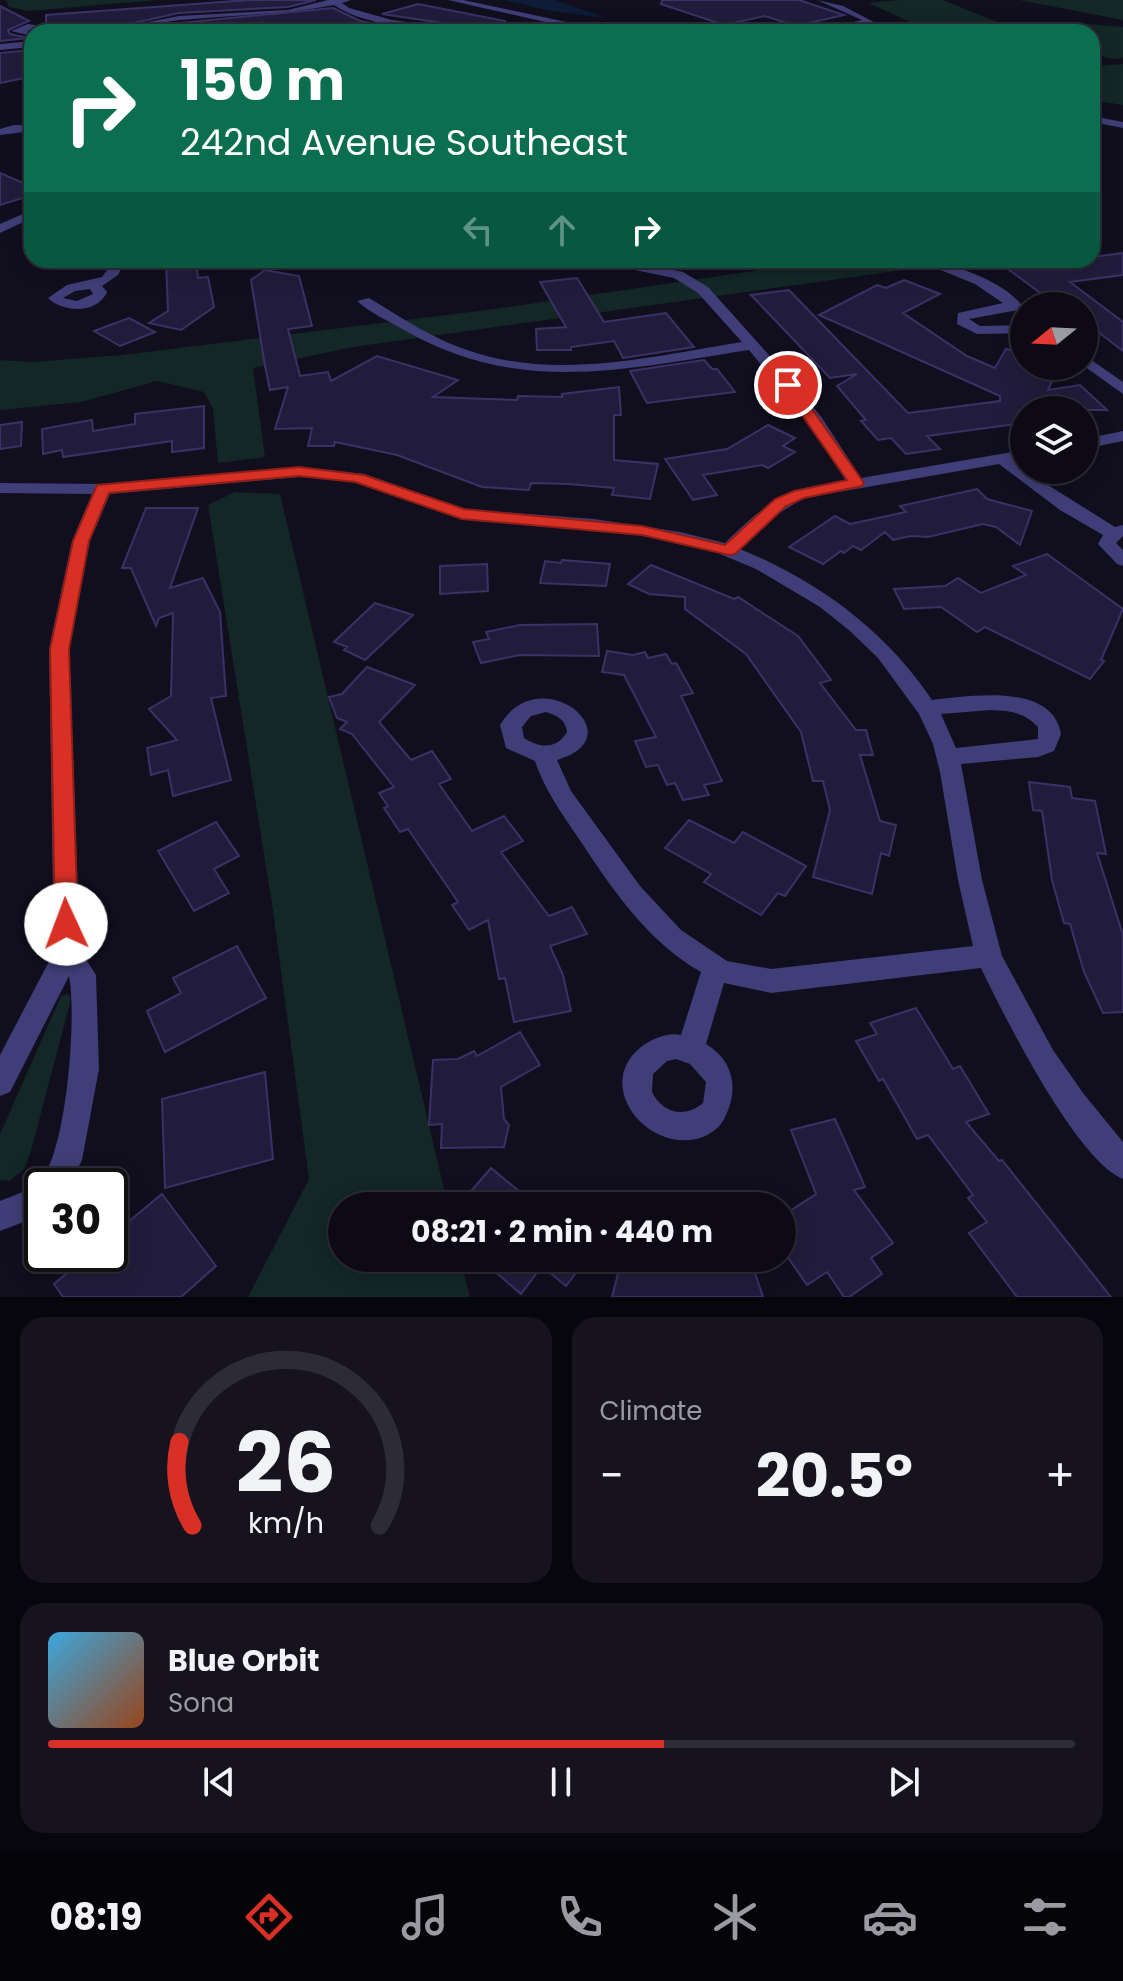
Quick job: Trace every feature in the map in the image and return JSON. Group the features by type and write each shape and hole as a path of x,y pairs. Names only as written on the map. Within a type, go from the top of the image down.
{"street":[{"path":"139,24 164,19 277,13 357,0"},
{"path":"452,0 563,24"},
{"path":"478,0 587,24"},
{"path":"340,1 346,10 410,24"},
{"path":"386,24 392,22"},
{"path":"0,47 24,45"},
{"path":"1100,124 1123,128"},
{"path":"0,134 13,139 24,134"},
{"path":"0,216 24,220"},
{"path":"0,229 24,217"},
{"path":"95,287 113,274 116,268"},
{"path":"646,268 692,282 703,290 807,409 856,483"},
{"path":"944,268 980,281 1010,303"},
{"path":"364,301 449,348 471,356 525,366 580,368 751,345"},
{"path":"1010,310 970,312 963,316 962,321 977,330 1010,329"},
{"path":"1098,370 1123,389"},
{"path":"1098,441 1123,436"},
{"path":"729,550 781,503 799,494 1010,458"},
{"path":"1002,459 1066,506 1118,532 1107,544 1123,560"},
{"path":"0,488 103,489 299,472 328,473 358,478 462,514 642,531 729,550 772,570 856,625 891,660 926,708 954,780 966,861 988,956 1016,1014 1054,1078 1099,1138 1123,1164"},
{"path":"0,1083 67,953 59,649 81,541 103,489"},
{"path":"926,708 1015,704 1035,711 1048,724 1050,732 1046,745 1038,749 947,757"},
{"path":"544,755 552,779 563,797 649,915 672,937 715,968 740,977 771,981 988,956"},
{"path":"63,1168 67,1160 85,1069 83,975 67,953"},
{"path":"691,1048 715,968"},
{"path":"0,1216 24,1207"}],"lane":[{"path":"820,0 873,24"},
{"path":"853,24 867,21"}],"green space":[{"path":"6,0 159,0 28,11 9,7"},
{"path":"943,0 1002,24 915,24 868,3"},
{"path":"1019,0 1123,0 1123,20"},
{"path":"1100,25 1123,27 1123,58 1100,56"},
{"path":"1123,64 1123,105 1100,101 1100,65"},
{"path":"773,268 917,268 353,347 253,368 265,457 218,463 213,409 204,392 157,381 81,402 0,410 0,360 32,362 122,355 487,310"},
{"path":"235,492 280,494 445,1192 328,1192 328,1272 464,1272 470,1297 248,1297 309,1179 272,904 208,505"},
{"path":"68,994 71,999 31,1151 24,1169 10,1181 0,1180 0,1134 61,996"}],"water":[{"path":"505,0 555,0 606,18 551,11"}],"building":[{"path":"249,0 316,0 288,7 179,13 129,24 46,24 46,15"},
{"path":"662,0 799,0 844,15 805,24 790,24 765,16 721,24 661,4"},
{"path":"418,4 505,21 505,24 450,24 382,14"},
{"path":"0,6 29,21 8,30 10,34 24,39 0,41"},
{"path":"333,8 360,21 377,24 174,24"},
{"path":"24,51 24,78 0,83 0,53"},
{"path":"0,173 24,184 24,198 0,205"},
{"path":"1123,253 1123,275 1070,282 1083,292 1039,292 1007,268 1100,268 1100,256"},
{"path":"166,268 197,268 198,278 208,277 214,307 181,330 149,323 168,311"},
{"path":"265,270 299,276 312,326 288,329 300,376 328,372 331,381 377,356 458,380 433,397 517,400 518,396 562,397 562,394 619,387 621,415 614,415 614,460 658,464 650,499 612,495 614,488 569,484 531,483 529,490 482,487 397,455 335,442 334,446 308,446 312,428 275,429 288,387 270,390 265,366 251,280"},
{"path":"577,278 604,322 666,313 694,347 623,358 614,341 571,347 571,350 537,350 536,329 566,327 540,282"},
{"path":"904,280 940,294 903,313 967,356 995,368 1006,349 1010,350 1010,380 1053,380 1048,390 1080,385 1092,396 1010,396 1010,425 927,436 940,449 906,454 891,438 878,440 861,421 866,420 837,386 857,374 830,378 751,295 789,290 908,413 1000,401 1000,396 819,315 877,285 886,288"},
{"path":"1098,303 1123,322 1123,351 1098,332"},
{"path":"129,318 155,332 120,346 94,331"},
{"path":"704,360 712,369 717,369 735,392 647,403 630,371"},
{"path":"204,406 204,448 172,452 172,441 63,457 62,450 43,454 42,429 92,420 93,431 135,424 135,414"},
{"path":"22,422 21,446 0,449 0,425"},
{"path":"768,425 795,438 783,446 795,452 768,468 762,465 703,475 717,495 693,500 665,459 727,449"},
{"path":"977,489 987,499 1032,511 1020,545 996,527 983,524 928,537 911,536 893,540 885,532 861,550 853,546 823,564 789,547 835,516 850,524 906,512 900,506"},
{"path":"146,508 198,508 170,588 203,578 220,612 226,696 211,698 231,780 173,796 168,770 151,775 147,748 177,740 149,709 171,696 173,613 159,618 156,626 131,568 122,568"},
{"path":"1047,554 1123,609 1101,660 1104,661 1090,679 985,627 977,632 941,607 904,609 894,589 945,586 958,578 981,593 1026,575 1013,566"},
{"path":"562,560 610,564 606,586 540,583 545,561 561,563"},
{"path":"487,564 488,591 440,594 440,566"},
{"path":"651,565 734,599 738,597 798,636 831,680 820,683 856,730 866,730 873,755 860,755 880,821 896,825 889,856 881,853 872,894 813,877 830,810 823,781 813,781 801,732 746,654 685,609 685,597 649,594 628,584"},
{"path":"375,603 413,615 365,660 334,642"},
{"path":"597,624 599,656 520,655 481,663 473,642 489,639 486,632 520,625"},
{"path":"607,651 633,655 645,652 648,658 666,654 672,664 676,663 693,693 681,696 722,781 704,785 709,795 683,800 675,783 667,785 658,765 646,767 635,741 656,737 624,675 602,672"},
{"path":"367,667 415,685 379,722 411,760 432,751 451,779 439,784 472,831 504,816 523,841 501,852 549,916 572,907 587,934 550,946 563,975 571,1011 514,1022 505,978 499,979 488,920 469,930 452,905 458,902 408,829 400,832 384,808 388,806 379,793 394,787 352,734 340,729 347,722 337,718 329,697 342,694"},
{"path":"1029,782 1070,787 1072,798 1095,801 1106,854 1097,853 1123,935 1123,1012 1103,1013 1084,972 1070,924 1064,923 1052,880 1042,811 1033,810"},
{"path":"689,820 734,843 743,832 806,866 785,896 778,893 761,915 704,882 711,874 665,848"},
{"path":"216,822 239,856 214,869 229,893 194,911 158,851"},
{"path":"237,946 266,998 165,1052 147,1011 181,993 173,978"},
{"path":"916,1008 953,1069 960,1066 989,1114 966,1122 999,1161 1002,1160 1111,1297 1017,1297 969,1233 987,1222 968,1198 973,1195 928,1135 917,1139 883,1079 879,1081 856,1041 877,1034 870,1023"},
{"path":"520,1032 540,1065 501,1087 504,1119 509,1125 504,1147 441,1148 442,1124 429,1125 433,1060 458,1059 474,1051 477,1056"},
{"path":"265,1072 273,1159 165,1188 162,1099"},
{"path":"835,1119 865,1187 854,1190 893,1243 871,1258 882,1274 849,1297 844,1297 827,1272 807,1285 796,1269 796,1207 816,1194 791,1130"},
{"path":"491,1168 520,1192 470,1192"},
{"path":"162,1194 216,1266 181,1297 63,1297 54,1284 68,1272 128,1272 128,1222"},
{"path":"495,1272 538,1272 521,1294"},
{"path":"549,1272 576,1272 566,1286"},
{"path":"618,1272 755,1272 763,1297 612,1297"}],"route":[{"path":"66,924 59,649 81,541 103,489 299,472 328,473 358,478 462,514 642,531 729,550 781,503 799,494 856,483 816,421 788,385"}]}
